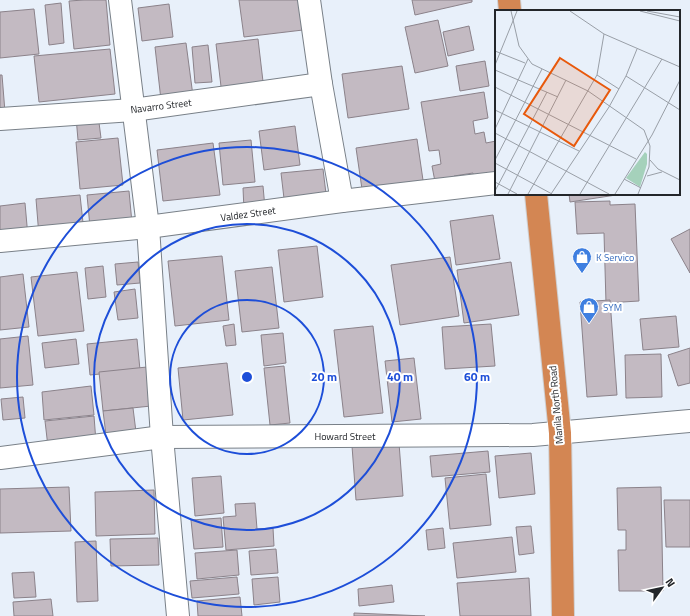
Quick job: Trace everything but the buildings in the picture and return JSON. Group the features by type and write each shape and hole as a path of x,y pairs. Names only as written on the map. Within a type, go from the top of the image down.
{"highway":[{"path":"509,0 510,10"},
{"name":"Manila North Road","path":"536,195 560,433 563,616"}],"street":[{"path":"120,0 148,227 162,437 178,616"},
{"path":"309,0 321,84 342,201"},
{"name":"Navarro Street","path":"0,119 133,110 321,84"},
{"name":"Valdez Street","path":"0,241 148,227 342,201 495,183"},
{"name":"Howard Street","path":"0,458 162,437 560,433 690,421"}],"place":[{"name":"K Servico","path":"582,274"},
{"name":"SYM","path":"589,324"}]}
